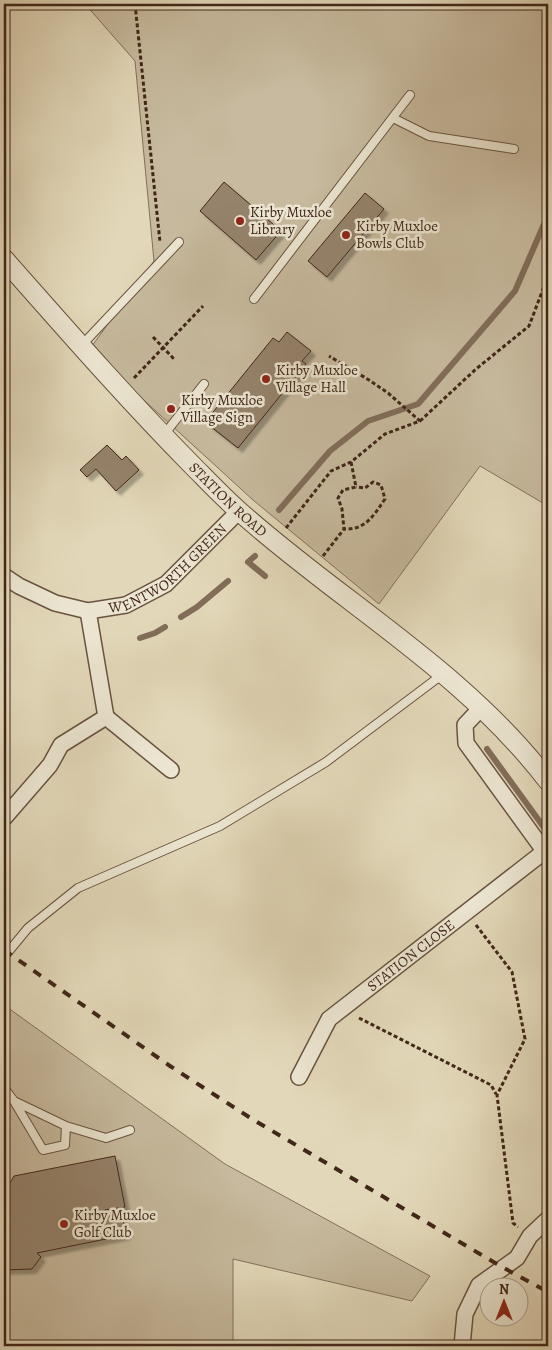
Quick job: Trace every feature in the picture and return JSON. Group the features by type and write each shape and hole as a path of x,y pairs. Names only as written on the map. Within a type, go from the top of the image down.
{"street":[{"name":"STATION ROAD","path":"4,259 163,436 239,511 312,571 444,673 482,708 534,762 548,781"},
{"name":"WENTWORTH GREEN","path":"4,576 19,586 55,603 88,611 126,605 166,584 239,511"},
{"name":"WENTWORTH GREEN","path":"88,611 106,717"},
{"path":"482,708 465,725 466,742 546,854"},
{"path":"4,818 50,765 61,745 106,717 171,770"},
{"name":"STATION CLOSE","path":"299,1077 329,1019 466,912 546,854"},
{"path":"462,1346 464,1314 480,1285 516,1258 530,1236 548,1219"}],"lane":[{"path":"254,299 410,95"},
{"path":"393,118 429,136 514,149"},
{"path":"81,346 179,242"},
{"path":"163,436 204,384"},
{"path":"4,957 28,928 78,888 220,826 326,762 444,673"},
{"path":"4,1088 14,1101 43,1150 65,1145 66,1126"},
{"path":"14,1101 66,1126 106,1138 130,1130"}],"path":[{"path":"135,4 162,260"},
{"path":"275,541 331,471 351,462 385,434 420,421 476,369 529,326 548,276"},
{"path":"122,391 202,306"},
{"path":"153,337 175,360"},
{"path":"330,356 388,393 420,421"},
{"path":"351,462 356,487"},
{"path":"312,571 344,529 342,509 338,498 343,490 356,487 365,488 373,482 381,485 385,499 370,521 352,529 344,529"},
{"path":"466,912 512,972 525,1039 497,1095"},
{"path":"342,1009 490,1085 497,1095 513,1223 530,1236"}],"shaded area":[{"path":"85,4 548,4 548,506 480,466 379,604 253,500 89,350 154,261 135,61"},
{"name":"Kirby Muxloe Golf Club","path":"4,1005 225,1164 430,1276 412,1301 233,1259 233,1346 4,1346"}],"building":[{"name":"Kirby Muxloe Library","path":"224,182 281,231 256,260 200,211"},
{"name":"Kirby Muxloe Bowls Club","path":"365,193 384,209 327,277 308,261"},
{"name":"Kirby Muxloe Village Hall","path":"287,332 311,351 302,361 306,364 238,448 205,422 273,338 279,342"},
{"path":"107,445 122,460 126,456 139,470 116,491 96,469 87,477 80,470"},
{"name":"Kirby Muxloe Golf Club","path":"115,1156 125,1207 105,1210 105,1213 121,1210 126,1235 37,1253 41,1257 32,1269 4,1270 4,1193 14,1176"}],"waterway":[{"path":"279,510 330,451 368,421 418,404 515,291 548,215"},
{"path":"255,556 248,562 265,576"},
{"path":"181,617 197,607 228,581"},
{"path":"140,638 165,627"},
{"path":"487,749 548,833"}],"railway":[{"path":"4,950 170,1066 252,1119 502,1267 548,1292"}],"place":[{"name":"Kirby Muxloe Library","path":"240,221"},
{"name":"Kirby Muxloe Bowls Club","path":"346,235"},
{"name":"Kirby Muxloe Village Hall","path":"266,379"},
{"name":"Kirby Muxloe Village Sign","path":"171,409"},
{"name":"Kirby Muxloe Golf Club","path":"64,1224"}]}
